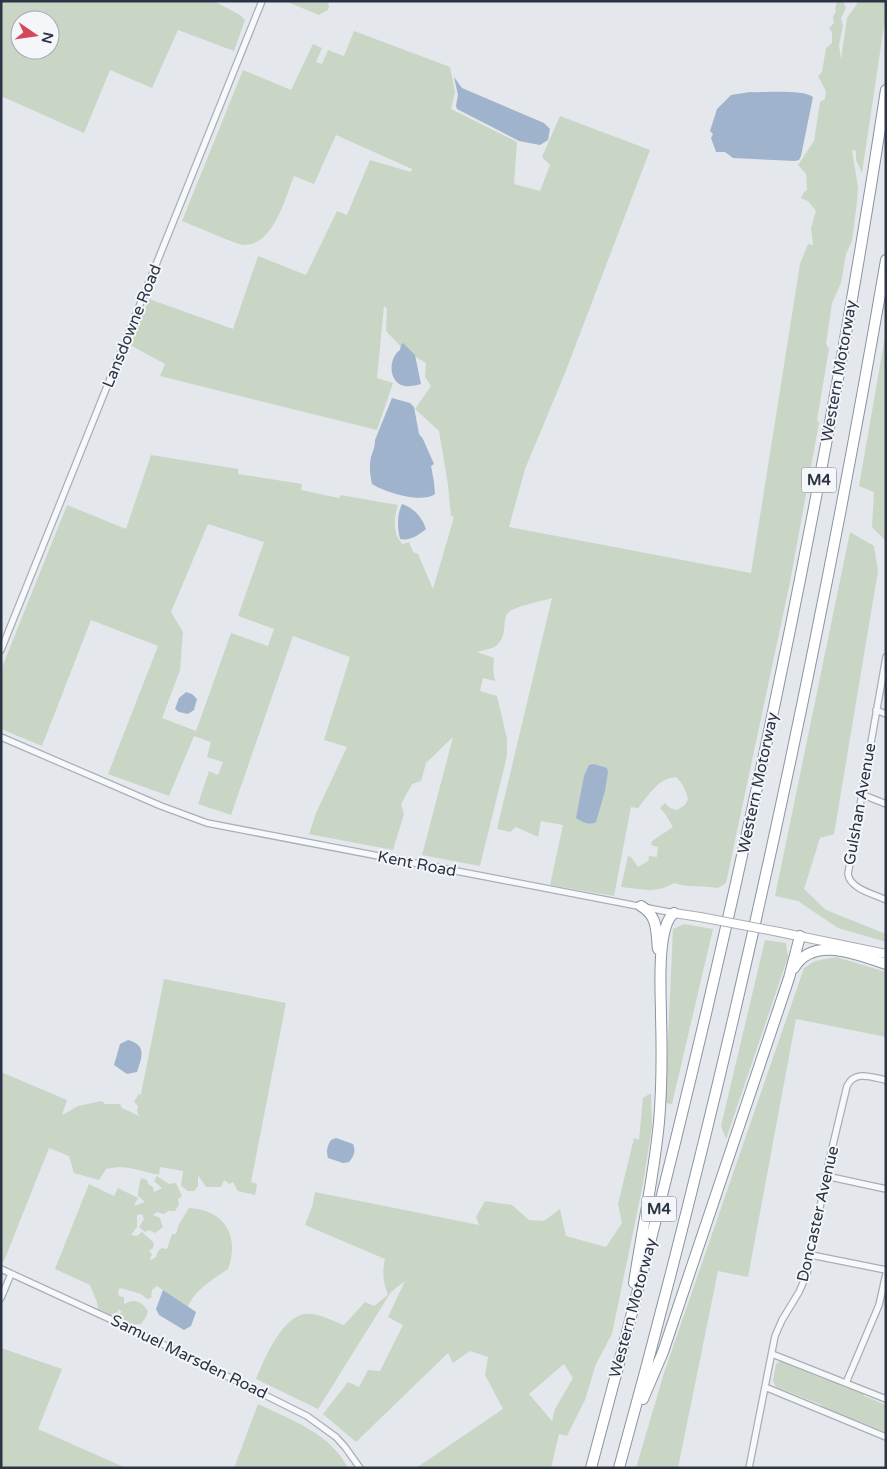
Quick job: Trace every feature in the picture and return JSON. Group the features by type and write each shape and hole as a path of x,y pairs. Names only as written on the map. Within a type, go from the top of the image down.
{"highway":[{"name":"Western Motorway","path":"591,1468 628,1332 710,998 766,748 822,464 861,247 886,90"},
{"name":"Western Motorway","path":"619,1468 686,1216 766,875 826,590 886,260"},
{"path":"641,906 652,914 661,962"},
{"path":"628,1332 659,1120 662,1052 661,962 667,919 674,913"},
{"path":"627,1439 663,1352 789,978 800,936"},
{"path":"789,978 797,963 813,951 842,951 886,963"}],"main road":[{"name":"Kent Road","path":"674,913 886,954"},
{"name":"Kent Road","path":"847,946 886,963"}],"street":[{"name":"Lansdowne Road","path":"1,650 262,1"},
{"name":"Gulshan Avenue","path":"886,656 848,876 853,884 886,900"},
{"path":"876,710 886,714"},
{"name":"Kent Road","path":"1,738 169,810 207,823 674,913"},
{"path":"861,794 886,804"},
{"name":"Doncaster Avenue","path":"749,1468 764,1387 778,1329 802,1287 811,1255 826,1176 848,1083 853,1078 859,1076 886,1080"},
{"path":"826,1176 886,1189"},
{"path":"811,1255 886,1272 877,1311 846,1383"},
{"name":"Samuel Marsden Road","path":"1,1269 136,1331 306,1416 336,1437 360,1468"},
{"path":"1,1298 11,1274"},
{"path":"772,1354 886,1400"},
{"path":"764,1387 886,1437"}],"green space":[{"path":"1,1 214,1 240,15 245,20 234,51 178,30 152,88 110,70 84,133 1,96"},
{"path":"285,1 330,1 328,10 319,15"},
{"path":"837,1 843,1 846,8 841,18 843,26 839,45 841,59 847,18 859,1 885,1 885,19 862,173 856,160 856,151 852,151 858,187 852,241 846,254 841,283 832,303 826,344 829,349 817,420 819,423 790,582 726,883 718,888 674,883 654,890 621,887 628,856 631,857 638,867 648,861 649,856 657,857 658,847 651,845 652,841 673,827 660,808 665,803 670,808 677,810 685,805 688,799 684,787 676,777 659,784 638,808 631,807 614,896 550,885 563,825 541,821 538,837 516,827 510,832 497,829 552,598 524,605 510,611 507,614 502,639 499,643 492,648 477,652 494,658 493,670 495,681 483,678 480,691 497,696 507,739 507,756 480,866 422,855 453,737 427,762 427,760 421,781 412,784 401,804 404,814 393,850 309,834 316,813 347,747 324,740 350,657 293,636 231,815 198,804 209,771 218,775 223,762 207,757 211,742 194,736 169,796 108,774 158,646 91,620 42,746 1,729 1,670 67,505 126,529 151,455 238,469 238,474 302,484 301,490 339,498 340,495 398,505 395,520 397,536 403,544 409,542 413,552 418,554 433,589 454,517 451,516 439,431 415,409 431,386 425,377 426,363 403,349 386,331 387,309 384,306 377,378 393,383 377,430 160,376 165,364 130,345 149,299 233,329 258,256 306,275 337,211 347,215 370,160 411,172 412,169 336,135 314,184 294,176 277,219 271,229 254,243 240,244 182,221 243,70 291,90 313,44 322,48 316,62 322,64 328,50 344,56 354,31 450,67 455,92 451,109 517,142 514,184 540,191 550,165 542,157 560,116 650,150 565,373 525,469 509,527 751,573 800,264 808,244 813,245 811,228 816,211 808,201 801,198 807,190 806,174 798,165 814,141 820,102 825,99 826,91 818,76 822,72 826,48 832,43 832,32 829,28 834,23","holes":["208,524 264,542 238,616 274,629 268,646 231,633 196,731 162,718 180,670 183,632 171,612"]},
{"path":"886,331 886,541 872,527 874,492 859,486"},
{"path":"850,532 874,546 878,571 834,834 820,838 804,889 826,910 886,934 886,942 838,928 798,901 775,896"},
{"path":"684,924 713,929 672,1104 665,1103 673,929"},
{"path":"765,940 786,943 788,957 726,1139 721,1126"},
{"path":"836,957 886,972 886,1037 796,1019 748,1277 718,1271 678,1468 636,1468 664,1373 804,968 815,961"},
{"path":"164,979 286,1003 251,1182 257,1184 255,1195 238,1191 233,1182 229,1184 224,1180 221,1187 206,1187 198,1175 198,1186 194,1191 188,1191 181,1186 183,1171 160,1167 159,1175 120,1167 106,1169 99,1180 74,1173 69,1156 49,1148 4,1261 1,1260 1,1072 67,1100 62,1115 78,1106 102,1101 105,1104 120,1104 122,1108 139,1116 138,1106 134,1102 138,1095 141,1094"},
{"path":"651,1093 652,1127 643,1184 612,1334 596,1364 585,1400 567,1436 559,1434 551,1468 416,1468 503,1409 485,1375 488,1357 470,1351 453,1363 448,1353 356,1442 323,1414 348,1382 359,1387 368,1370 380,1371 403,1325 388,1317 405,1281 391,1292 318,1409 256,1379 276,1338 292,1320 301,1315 311,1314 344,1325 365,1302 374,1306 388,1295 384,1277 385,1259 305,1225 315,1192 479,1225 476,1217 485,1201 512,1205 529,1220 544,1221 560,1209 566,1236 606,1247 622,1223 618,1204 634,1138 639,1140 643,1098","holes":["564,1364 573,1378 555,1409 552,1421 529,1394"]},
{"path":"157,1176 169,1184 176,1183 182,1196 178,1199 179,1205 175,1211 168,1211 164,1214 157,1212 153,1215 160,1218 163,1227 155,1233 149,1230 145,1232 139,1227 144,1219 142,1214 137,1215 137,1227 131,1235 137,1236 142,1232 154,1243 153,1248 149,1251 152,1254 150,1259 156,1257 158,1251 162,1248 167,1249 172,1234 176,1234 179,1224 189,1208 212,1214 227,1227 232,1246 231,1257 228,1269 200,1290 188,1307 157,1286 152,1290 151,1298 147,1299 141,1294 120,1288 118,1291 119,1296 124,1297 124,1304 135,1301 143,1305 148,1311 141,1324 132,1325 116,1319 118,1314 122,1312 118,1309 118,1312 110,1315 98,1309 90,1285 55,1269 89,1184 114,1196 118,1188 138,1198 134,1206 145,1202 138,1196 141,1178 147,1180 148,1184 153,1187 154,1192 162,1188 154,1181"},
{"path":"1,1348 62,1369 38,1429 126,1468 1,1468"},
{"path":"781,1361 826,1380 829,1378 886,1405 886,1432 823,1409 822,1405 776,1387 773,1381 776,1364"},
{"path":"258,1404 309,1429 331,1445 348,1468 234,1468"}],"water":[{"path":"454,77 462,88 544,123 550,129 548,140 540,145 519,141 457,109 458,95"},
{"path":"750,92 792,92 813,97 799,160 733,158 725,152 716,152 711,138 713,134 710,131 717,109 731,95"},
{"path":"403,343 415,355 421,384 405,386 395,380 392,370 393,359"},
{"path":"392,398 410,403 414,407 419,434 434,464 431,466 435,494 429,497 403,496 372,484 370,471 371,457 375,440"},
{"path":"402,504 417,514 426,529 407,539 400,539 399,534 398,516"},
{"path":"186,692 192,694 197,699 194,710 188,714 175,709 179,698"},
{"path":"594,764 607,768 608,772 605,791 596,822 588,824 576,818 584,776 589,765"},
{"path":"128,1040 138,1045 142,1052 137,1072 127,1074 114,1065 120,1044"},
{"path":"336,1138 353,1144 354,1153 349,1162 343,1163 328,1158 329,1144 331,1140"},
{"path":"163,1290 196,1312 191,1326 184,1330 159,1315 156,1309"}]}
